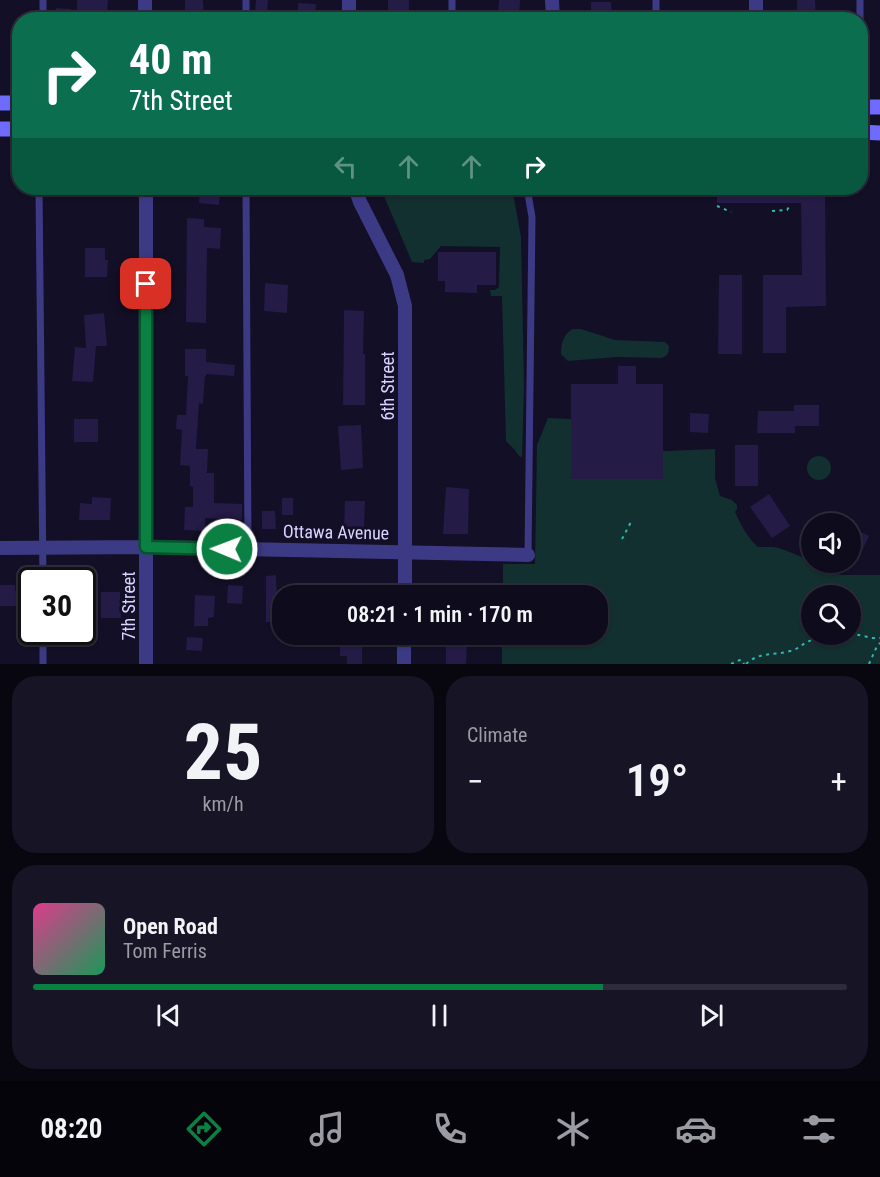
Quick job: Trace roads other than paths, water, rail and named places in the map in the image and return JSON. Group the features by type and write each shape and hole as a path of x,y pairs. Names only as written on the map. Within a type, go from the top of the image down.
{"street":[{"name":"7th Street","path":"146,195 147,664"},
{"name":"6th Street","path":"358,195 397,275 405,306 405,585"},
{"name":"Ottawa Avenue","path":"0,548 146,547 528,555"},
{"path":"404,645 404,664"}],"lane":[{"path":"39,195 43,567"},
{"path":"246,195 248,549"},
{"path":"527,195 532,217 528,555"},
{"path":"43,645 43,664"}]}
